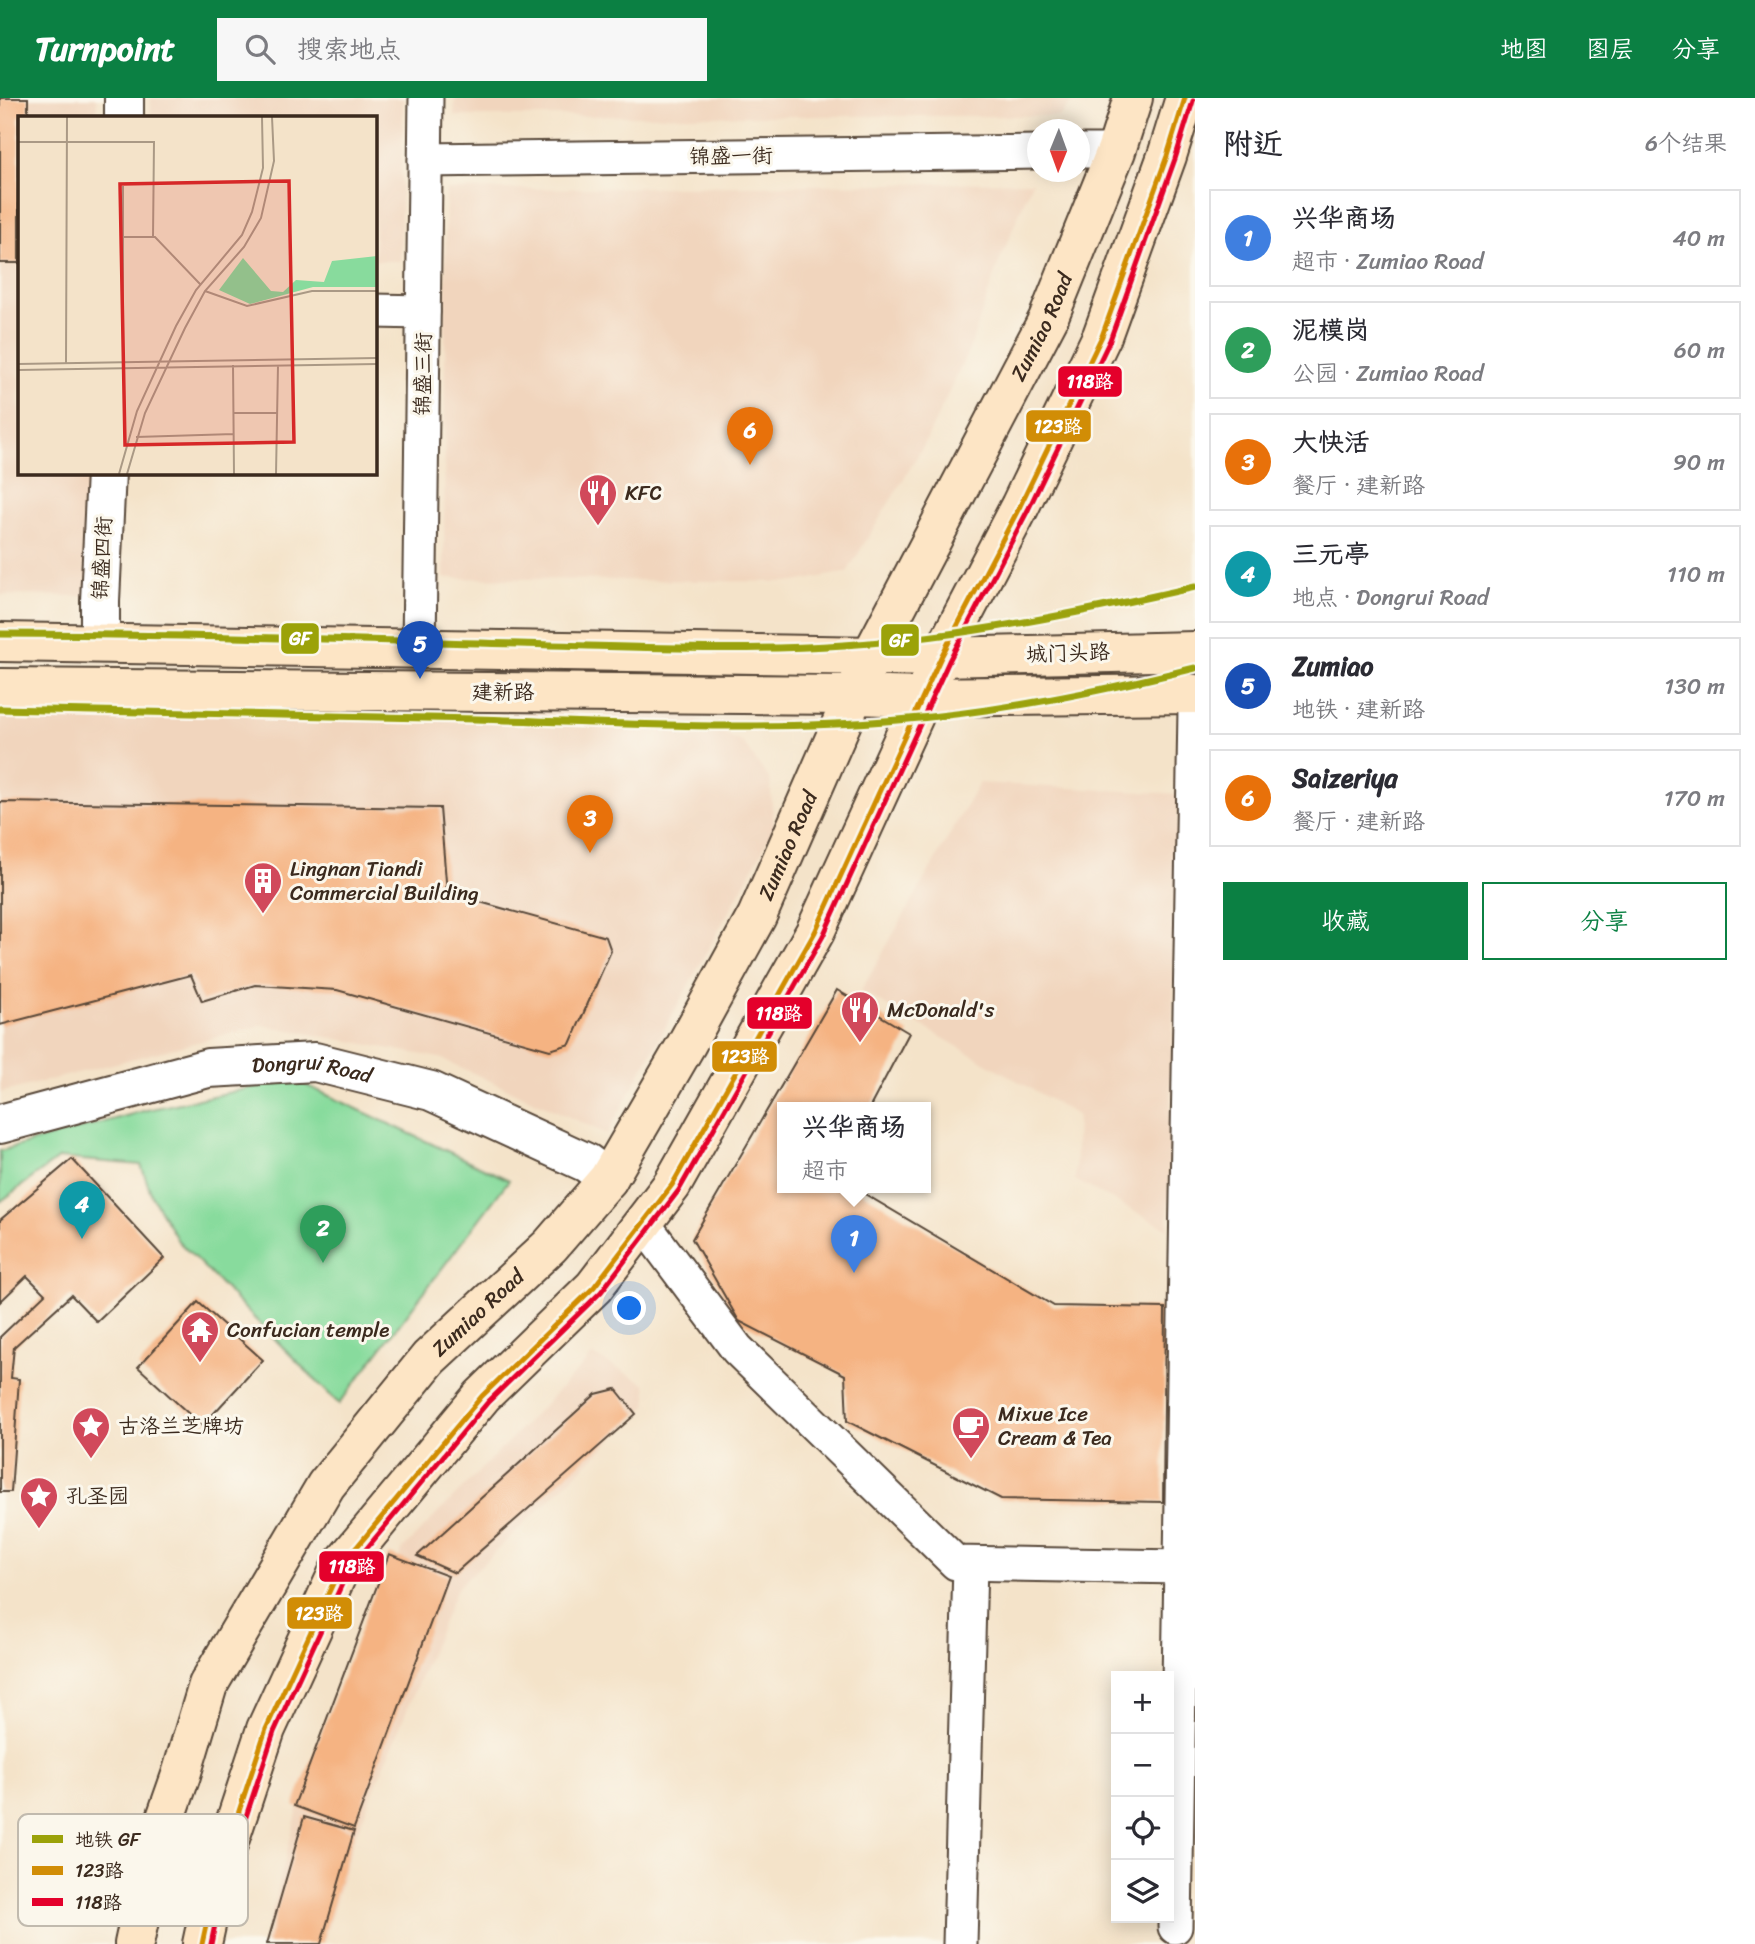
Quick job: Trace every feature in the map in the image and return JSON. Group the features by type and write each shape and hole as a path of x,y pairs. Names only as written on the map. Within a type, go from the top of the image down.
{"main road":[{"name":"Zumiao Road","path":"167,1814 208,1685 326,1485 429,1358 550,1246 608,1179 686,1045 757,916 871,656 1048,319 1098,151 1133,98"},
{"path":"238,1814 266,1729 341,1566 482,1396 594,1287 672,1185 814,932 941,657 1020,506 1102,336 1167,156 1185,98"},
{"name":"建新路","path":"0,642 941,657"},
{"name":"城门头路","path":"941,657 1195,651"},
{"name":"建新路","path":"0,688 922,697"},
{"name":"城门头路","path":"922,697 1195,694"},
{"name":"Zumiao Road","path":"134,1944 138,1926"},
{"path":"202,1944 206,1926"}],"street":[{"path":"124,98 124,116"},
{"name":"锦盛三街","path":"419,649 426,98"},
{"name":"锦盛一街","path":"425,159 1027,152"},
{"path":"376,311 423,312"},
{"name":"锦盛四街","path":"100,643 106,474"},
{"path":"1175,1927 1195,709"},
{"name":"Dongrui Road","path":"0,1124 208,1068 315,1062 431,1091 587,1163 608,1179"},
{"path":"643,1223 737,1349 956,1563 1181,1567"},
{"path":"960,1944 970,1564"}],"shaded area":[{"path":"0,98 97,98 97,116 18,116 18,474 90,474 87,596 0,595"},
{"path":"151,98 403,98 400,261 376,261 376,116 151,116"},
{"path":"455,98 1076,98 1060,116 454,116"},
{"path":"1032,182 997,267 971,345 924,445 847,572 795,582 444,578 446,190"},
{"path":"0,705 687,715 743,743 770,780 774,829 607,1134 440,1058 263,1025 0,1093"},
{"path":"979,783 1178,794 1168,1229 1075,1180 1077,1115 861,991"},
{"path":"593,1355 646,1384 648,1405 457,1588 355,1836 323,1944 264,1944 297,1813 403,1549"}],"green space":[{"path":"293,1079 509,1180 339,1404 178,1241 152,1196 141,1165 59,1158 0,1202 0,1151 147,1110"}],"building":[{"path":"0,98 28,98 28,116 18,116 18,263 0,263"},
{"name":"Lingnan Tiandi Commercial Building","path":"0,802 440,808 447,893 606,937 611,951 570,1044 550,1050 337,990 255,985 202,1001 191,975 0,1025"},
{"path":"837,990 909,1033 873,1102 777,1102 777,1193 863,1193 1054,1306 1165,1308 1163,1502 1001,1499 847,1421 845,1375 739,1321 692,1239"},
{"path":"72,1159 164,1258 97,1322 71,1295 14,1347 11,1378 19,1379 11,1492 0,1492 0,1337 45,1294 27,1276 0,1302 0,1220"},
{"name":"Confucian temple","path":"198,1302 263,1360 202,1426 138,1367"},
{"path":"616,1389 636,1414 455,1573 417,1556 596,1394"},
{"path":"389,1554 448,1576 354,1828 294,1806"},
{"path":"304,1817 354,1831 321,1944 267,1944"}],"metro line":[{"name":"GF","path":"0,634 682,648 803,647 888,641 977,630 1064,615 1195,587"},
{"name":"GF","path":"0,709 687,726 845,724 1011,706 1085,693 1195,668"}],"transit line":[{"name":"123路","path":"238,1814 266,1729 341,1566 482,1396 594,1287 672,1185 815,932 941,657 1020,506 1102,336 1167,156 1185,98"},
{"name":"118路","path":"247,1814 274,1732 348,1571 488,1402 601,1292 679,1190 823,936 949,661 1028,510 1110,340 1193,101"},
{"name":"123路","path":"202,1944 206,1926"},
{"name":"118路","path":"211,1944 215,1926"}],"place":[{"name":"Saizeriya","path":"750,465"},
{"name":"KFC","path":"598,527"},
{"name":"Zumiao","path":"420,679"},
{"name":"大快活","path":"590,853"},
{"name":"Lingnan Tiandi Commercial Building","path":"263,915"},
{"name":"McDonald's","path":"860,1044"},
{"name":"三元亭","path":"82,1239"},
{"name":"泥模岗","path":"323,1263"},
{"name":"兴华商场","path":"854,1273"},
{"name":"Confucian temple","path":"200,1364"},
{"name":"古洛兰芝牌坊","path":"91,1460"},
{"name":"Mixue Ice Cream & Tea","path":"971,1460"},
{"name":"孔圣园","path":"39,1530"}]}
